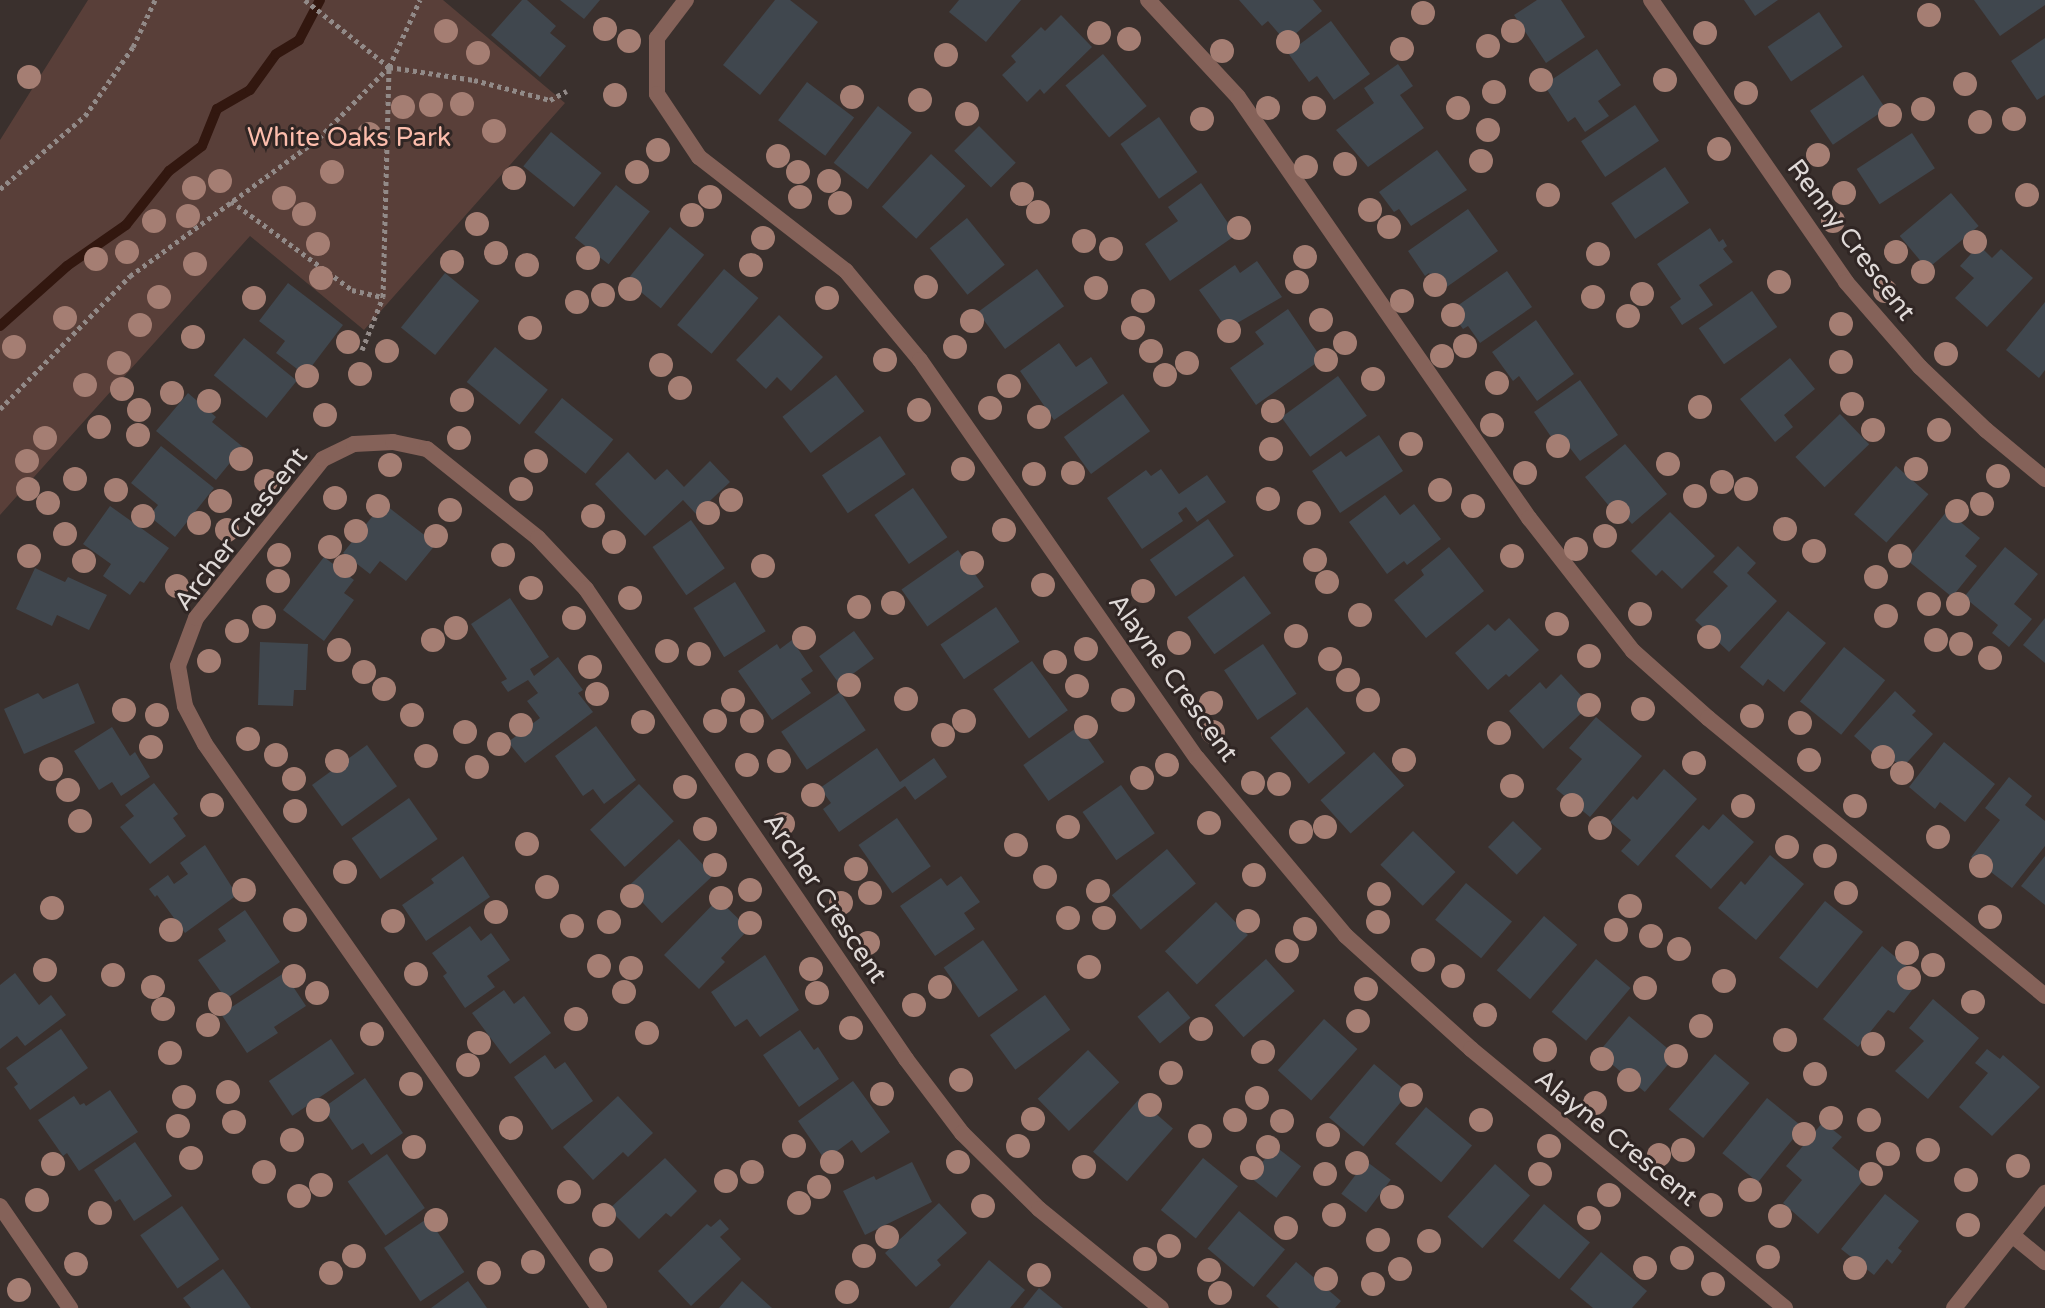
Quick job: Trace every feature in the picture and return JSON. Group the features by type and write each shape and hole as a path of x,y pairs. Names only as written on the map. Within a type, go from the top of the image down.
{"street":[{"name":"Alayne Crescent","path":"686,0 657,38 657,94 699,157 846,271 874,304 920,360 1197,758 1346,936 1471,1049 1785,1308"},
{"path":"1148,0 1238,97 1529,518 1633,651 1708,718 2045,996"},
{"name":"Renny Crescent","path":"1651,0 1846,282 1920,367 1986,430 2045,479"},
{"name":"Archer Crescent","path":"599,1308 205,744 185,706 178,666 196,618 323,459 354,444 393,442 427,449 538,538 586,589 906,1059 962,1133 1039,1209 1161,1308"},
{"path":"1954,1308 2045,1193"},
{"path":"0,1206 70,1308"},
{"path":"2012,1235 2045,1262"}],"path":[{"path":"0,189 85,116 133,47 155,0"},
{"path":"305,0 389,67 474,80 550,100 567,91"},
{"path":"0,409 130,276 319,138 389,67 420,0"},
{"path":"362,350 383,297 389,67"},
{"path":"231,201 352,290 383,297"}],"green space":[{"name":"White Oaks Park","path":"88,0 443,0 565,103 364,330 250,236 0,515 0,140"}],"building":[{"path":"522,0 527,0 556,26 550,33 566,46 540,77 491,35"},
{"path":"560,0 600,0 584,19"},
{"path":"775,0 790,0 818,22 760,95 723,65"},
{"path":"959,0 1021,0 986,42 949,12"},
{"path":"1239,0 1313,0 1322,11 1286,42 1268,21 1262,26"},
{"path":"1537,0 1561,0 1585,37 1546,63 1514,15"},
{"path":"1744,0 1778,0 1755,16"},
{"path":"1974,0 2045,0 2045,5 2000,36"},
{"path":"1819,12 1842,47 1791,81 1768,47"},
{"path":"1061,15 1092,47 1044,94 1040,89 1027,102 1002,75 1016,62 1011,56 1041,27 1045,31"},
{"path":"1331,21 1370,74 1334,100 1317,76 1309,82 1288,53"},
{"path":"2045,38 2045,95 2037,100 2011,61"},
{"path":"1597,49 1621,85 1598,101 1609,116 1585,132 1575,117 1568,122 1544,85"},
{"path":"1103,54 1147,106 1109,138 1065,85"},
{"path":"1398,64 1413,86 1400,95 1424,128 1368,167 1336,130 1374,103 1364,88"},
{"path":"1863,75 1886,109 1833,145 1810,111"},
{"path":"807,82 854,118 825,156 778,120"},
{"path":"1635,105 1659,141 1605,177 1581,141"},
{"path":"878,106 912,132 868,189 834,163"},
{"path":"1159,117 1197,172 1159,199 1120,144"},
{"path":"979,126 1016,163 991,188 954,151"},
{"path":"551,132 602,173 574,207 523,166"},
{"path":"1912,133 1935,168 1880,204 1857,169"},
{"path":"1437,150 1467,190 1411,226 1399,209 1394,212 1379,192"},
{"path":"931,154 965,186 916,239 882,207"},
{"path":"1665,167 1689,203 1635,239 1611,203"},
{"path":"1201,183 1236,235 1170,281 1145,244 1178,221 1168,207"},
{"path":"616,185 650,211 609,264 575,238"},
{"path":"1951,193 1979,226 1927,269 1900,236"},
{"path":"1468,209 1498,251 1441,291 1429,273 1425,276 1408,251"},
{"path":"967,218 1005,265 967,295 930,248"},
{"path":"670,227 704,255 661,308 627,281"},
{"path":"1710,228 1719,242 1723,239 1727,246 1723,249 1733,262 1699,285 1713,305 1682,325 1670,307 1681,299 1657,264"},
{"path":"1979,245 1992,258 2001,249 2033,278 1987,327 1955,298 1974,278 1960,266"},
{"path":"1257,261 1282,297 1227,329 1199,290 1235,265 1240,273"},
{"path":"724,269 758,298 712,354 677,325"},
{"path":"1037,269 1064,306 1005,349 978,312"},
{"path":"1507,271 1532,307 1480,343 1468,326 1463,329 1450,311"},
{"path":"445,273 479,301 435,355 401,327"},
{"path":"288,283 343,325 305,375 276,353 285,341 259,321"},
{"path":"1752,291 1777,327 1724,364 1699,328"},
{"path":"2045,302 2045,370 2039,378 2006,350"},
{"path":"1288,309 1322,359 1256,405 1230,368 1264,344 1255,332"},
{"path":"779,315 823,357 791,391 777,377 766,389 736,360"},
{"path":"1536,320 1574,374 1537,401 1519,376 1513,381 1492,352"},
{"path":"244,338 297,381 267,418 214,375"},
{"path":"1059,343 1076,367 1091,357 1108,383 1054,420 1020,371"},
{"path":"495,347 548,390 520,425 467,382"},
{"path":"1790,358 1815,389 1784,415 1793,427 1775,442 1740,399"},
{"path":"836,375 864,411 811,453 782,417"},
{"path":"1338,376 1367,416 1310,457 1281,417"},
{"path":"1580,380 1618,435 1580,461 1563,439 1556,444 1534,412"},
{"path":"188,393 216,417 212,422 243,447 216,480 156,431"},
{"path":"1123,394 1150,431 1091,474 1064,437"},
{"path":"562,398 613,440 586,474 534,432"},
{"path":"1840,414 1869,444 1825,487 1795,457"},
{"path":"1379,435 1403,471 1340,513 1312,471 1341,451 1346,457"},
{"path":"880,436 906,474 848,513 822,475"},
{"path":"1625,444 1667,494 1632,524 1613,503 1609,506 1585,477"},
{"path":"161,446 214,488 175,537 149,516 158,505 131,483"},
{"path":"628,452 655,480 667,469 684,487 710,461 730,482 696,514 683,500 645,536 595,484"},
{"path":"1896,466 1928,494 1886,543 1854,514"},
{"path":"1161,469 1179,494 1207,475 1226,502 1197,522 1186,507 1178,513 1183,521 1142,549 1107,498 1146,470 1151,476"},
{"path":"913,488 947,537 909,564 874,515"},
{"path":"1385,495 1400,515 1414,504 1441,539 1407,565 1404,561 1387,574 1349,522"},
{"path":"383,503 436,544 406,581 380,561 370,574 343,553"},
{"path":"110,506 169,548 144,583 140,581 130,595 103,576 111,564 83,544"},
{"path":"1947,511 1980,538 1965,556 1977,566 1952,597 1907,560"},
{"path":"1670,512 1715,556 1682,589 1662,570 1656,576 1631,551"},
{"path":"1208,519 1234,556 1176,597 1150,560"},
{"path":"691,520 725,568 686,595 652,547"},
{"path":"1738,546 1756,563 1747,573 1777,601 1729,652 1695,620 1728,586 1713,572"},
{"path":"1449,547 1484,591 1426,638 1394,600 1424,575 1421,570"},
{"path":"2005,547 2038,574 2014,604 2032,619 2009,647 1992,633 1998,625 1964,597"},
{"path":"958,550 984,587 927,626 901,590"},
{"path":"324,557 354,580 344,593 354,600 324,641 283,610"},
{"path":"35,568 65,582 68,577 107,595 89,630 57,615 52,626 16,609"},
{"path":"1244,576 1271,613 1214,654 1187,617"},
{"path":"735,582 766,631 724,657 693,608"},
{"path":"510,598 549,657 530,669 534,676 558,657 583,690 578,693 593,712 525,763 508,742 540,718 527,701 538,693 528,680 508,692 501,682 507,679 471,624"},
{"path":"996,607 1019,642 964,679 940,644"},
{"path":"1788,611 1826,643 1784,692 1768,679 1763,686 1740,667"},
{"path":"1509,618 1539,650 1509,677 1506,674 1488,690 1455,653 1488,624 1495,631"},
{"path":"2045,618 2045,663 2023,645"},
{"path":"854,631 874,659 839,684 819,656"},
{"path":"792,640 813,671 801,679 811,693 772,720 738,671 777,644 780,649"},
{"path":"260,642 308,644 306,690 294,690 293,706 258,705"},
{"path":"1263,644 1297,694 1258,720 1224,670"},
{"path":"1844,647 1885,680 1841,735 1800,701"},
{"path":"1032,661 1068,710 1029,739 993,689"},
{"path":"1561,674 1590,705 1543,749 1509,711 1540,682 1546,689"},
{"path":"78,683 95,723 24,754 4,709 38,693 43,699"},
{"path":"1895,691 1916,711 1912,715 1933,734 1902,768 1883,751 1877,757 1854,736"},
{"path":"840,692 866,730 807,770 781,732"},
{"path":"1307,707 1346,753 1309,784 1270,738"},
{"path":"1596,717 1642,756 1590,817 1556,789 1582,759 1569,748"},
{"path":"596,726 636,780 604,804 593,789 583,796 555,756"},
{"path":"1079,726 1104,762 1049,801 1023,765"},
{"path":"112,727 130,756 135,752 150,777 121,796 112,782 99,790 74,751"},
{"path":"1944,742 1995,784 1965,822 1940,802 1935,809 1909,787"},
{"path":"367,745 397,786 342,826 312,785"},
{"path":"877,748 900,782 934,758 947,777 915,800 905,786 839,832 823,809 831,803 820,788"},
{"path":"1374,752 1404,785 1351,834 1320,800"},
{"path":"1664,769 1697,799 1638,866 1621,851 1631,840 1610,822 1633,796 1637,800"},
{"path":"2009,777 2032,796 2025,805 2045,821 2045,846 2012,888 1971,857 2000,820 1985,808"},
{"path":"154,783 178,814 173,818 186,836 150,864 120,827 134,816 125,805"},
{"path":"639,784 674,821 625,867 590,830"},
{"path":"1121,785 1155,833 1116,860 1082,812"},
{"path":"409,798 438,839 380,879 352,838"},
{"path":"1723,814 1754,842 1711,889 1675,856 1703,825 1709,830"},
{"path":"897,818 931,866 892,893 858,845"},
{"path":"1513,821 1542,849 1517,875 1488,847"},
{"path":"1413,831 1455,872 1423,906 1380,865"},
{"path":"679,839 713,876 662,923 628,887"},
{"path":"205,845 237,895 185,933 149,889 168,875 174,884 188,874 180,863"},
{"path":"1167,849 1196,883 1141,930 1112,895"},
{"path":"1770,855 1804,884 1756,940 1718,908 1741,881 1745,885"},
{"path":"463,856 490,897 426,941 402,905 434,883 431,879"},
{"path":"2045,856 2045,905 2021,886"},
{"path":"961,876 980,902 964,913 975,929 935,956 900,906 941,878 947,886"},
{"path":"1466,883 1512,922 1481,958 1435,920"},
{"path":"718,899 749,929 721,958 725,962 699,989 664,955"},
{"path":"1825,901 1863,932 1817,989 1779,958"},
{"path":"1216,902 1248,935 1197,984 1165,951"},
{"path":"245,910 280,962 226,999 198,960 226,941 218,929"},
{"path":"1544,916 1577,945 1530,999 1497,970"},
{"path":"470,926 481,941 491,933 510,960 487,976 495,987 465,1008 443,976 447,973 432,953"},
{"path":"983,940 1018,990 979,1017 944,968"},
{"path":"1882,946 1909,968 1901,978 1913,989 1894,1013 1888,1010 1858,1047 1823,1019"},
{"path":"765,955 799,1010 760,1037 747,1019 735,1027 711,992"},
{"path":"1266,959 1295,991 1243,1037 1215,1005"},
{"path":"1596,959 1630,988 1586,1041 1552,1012"},
{"path":"15,973 39,1005 51,995 66,1015 25,1046 17,1036 0,1049 0,985"},
{"path":"284,973 306,1006 274,1027 278,1033 247,1053 221,1014"},
{"path":"504,990 514,1004 524,996 551,1033 510,1064 472,1013"},
{"path":"1168,991 1190,1018 1160,1044 1137,1017"},
{"path":"1045,995 1070,1030 1015,1070 990,1035"},
{"path":"1933,999 1979,1038 1928,1099 1895,1071 1924,1041 1909,1028"},
{"path":"1629,1016 1676,1055 1645,1092 1598,1053"},
{"path":"1324,1019 1357,1049 1311,1100 1278,1070"},
{"path":"61,1029 88,1068 30,1110 14,1087 18,1084 6,1068"},
{"path":"800,1030 814,1050 818,1047 839,1079 799,1107 763,1055"},
{"path":"331,1039 354,1074 292,1116 269,1081"},
{"path":"1987,1049 2000,1059 2003,1055 2040,1087 1992,1136 1959,1107 1988,1073 1975,1063"},
{"path":"1088,1050 1119,1082 1069,1131 1038,1099"},
{"path":"1715,1054 1749,1083 1703,1138 1669,1109"},
{"path":"545,1055 555,1069 565,1062 593,1101 552,1130 514,1077"},
{"path":"1374,1064 1408,1093 1363,1147 1329,1118"},
{"path":"365,1078 403,1133 371,1155 363,1143 352,1150 323,1108"},
{"path":"853,1081 890,1132 861,1153 852,1140 825,1160 798,1121"},
{"path":"110,1090 138,1132 79,1171 67,1153 63,1156 38,1120 74,1096 80,1105 84,1103 86,1106"},
{"path":"618,1096 653,1133 628,1157 623,1152 593,1180 563,1147"},
{"path":"1767,1098 1803,1127 1758,1182 1722,1153"},
{"path":"1139,1099 1173,1129 1127,1181 1093,1152"},
{"path":"1426,1107 1472,1146 1441,1182 1395,1144"},
{"path":"1823,1122 1842,1137 1832,1148 1866,1177 1818,1234 1783,1203 1802,1180 1786,1166"},
{"path":"135,1142 172,1196 134,1221 120,1199 115,1202 94,1170"},
{"path":"1275,1146 1301,1166 1276,1198 1250,1178"},
{"path":"387,1154 425,1208 386,1236 348,1182"},
{"path":"665,1158 697,1191 671,1217 666,1213 639,1239 609,1209"},
{"path":"1203,1158 1238,1186 1196,1238 1161,1210"},
{"path":"1366,1161 1391,1180 1366,1212 1341,1194"},
{"path":"912,1162 932,1202 865,1235 843,1191 874,1176 876,1180"},
{"path":"1495,1164 1530,1195 1482,1248 1447,1217"},
{"path":"1885,1194 1919,1221 1898,1248 1902,1251 1892,1264 1887,1259 1874,1275 1841,1249"},
{"path":"939,1203 967,1233 937,1260 941,1265 916,1287 885,1253"},
{"path":"1544,1204 1590,1243 1559,1279 1513,1241"},
{"path":"182,1206 219,1259 178,1288 140,1235"},
{"path":"1239,1211 1285,1250 1253,1287 1208,1249"},
{"path":"428,1218 464,1272 420,1302 384,1248"},
{"path":"720,1219 729,1229 720,1237 741,1259 691,1306 658,1271 707,1224 711,1227"},
{"path":"1601,1252 1647,1291 1632,1308 1593,1308 1570,1289"},
{"path":"989,1260 1025,1290 1010,1308 949,1308"},
{"path":"1296,1262 1341,1301 1335,1308 1279,1308 1266,1296"},
{"path":"223,1269 251,1308 191,1308 183,1298"},
{"path":"468,1281 487,1308 431,1308"},
{"path":"742,1281 772,1308 719,1308"},
{"path":"1039,1288 1063,1308 1023,1308"}],"waterway":[{"path":"0,326 67,266 126,225 169,171 202,146 217,109 250,90 276,54 299,40 320,0"}]}
